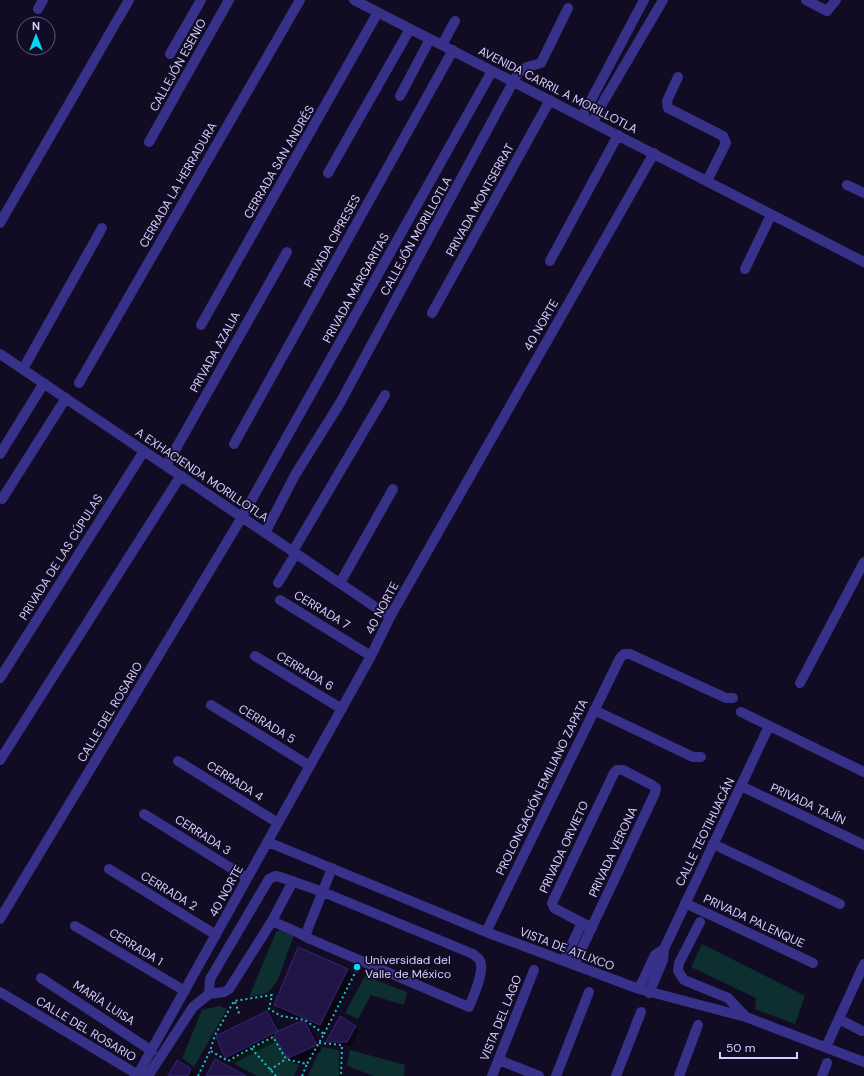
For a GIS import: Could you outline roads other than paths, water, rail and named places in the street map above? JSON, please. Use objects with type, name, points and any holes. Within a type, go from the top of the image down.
[{"type":"street","points":[[38,9],[43,0]]},
{"type":"street","points":[[0,223],[129,0]]},
{"type":"street","points":[[170,54],[201,0]]},
{"type":"street","name":"CALLEJÓN ESENIO","points":[[149,142],[229,0]]},
{"type":"street","name":"CERRADA LA HERRADURA","points":[[79,383],[300,0]]},
{"type":"street","name":"AVENIDA CARRIL A MORILLOTLA","points":[[354,0],[864,262]]},
{"type":"street","points":[[582,117],[644,0]]},
{"type":"street","points":[[593,122],[610,90],[664,0]]},
{"type":"street","points":[[806,0],[827,11],[836,0]]},
{"type":"street","name":"CALLEJÓN MORILLOTLA","points":[[265,533],[295,475],[340,403],[518,73],[524,68],[541,63],[568,8]]},
{"type":"street","name":"CERRADA SAN ANDRÉS","points":[[201,325],[378,12]]},
{"type":"street","points":[[442,45],[455,21]]},
{"type":"street","points":[[328,173],[410,29]]},
{"type":"street","points":[[400,96],[430,39]]},
{"type":"street","name":"PRIVADA CIPRESES","points":[[234,444],[453,50]]},
{"type":"street","name":"PRIVADA MARGARITAS","points":[[242,517],[492,71]]},
{"type":"street","points":[[678,78],[666,101],[668,108],[723,136],[725,139],[726,143],[707,181]]},
{"type":"street","points":[[599,84],[610,90]]},
{"type":"street","name":"PRIVADA MONTSERRAT","points":[[432,313],[550,100]]},
{"type":"street","points":[[550,261],[618,135]]},
{"type":"street","name":"40 NORTE","points":[[141,1076],[152,1050],[342,709],[390,617],[654,154]]},
{"type":"street","points":[[847,185],[864,193]]},
{"type":"street","points":[[745,269],[771,215]]},
{"type":"street","points":[[23,369],[102,228]]},
{"type":"street","name":"PRIVADA AZALIA","points":[[166,466],[287,252]]},
{"type":"street","name":"A EXHACIENDA MORILLOTLA","points":[[0,354],[390,617]]},
{"type":"street","points":[[0,454],[44,383]]},
{"type":"street","points":[[278,583],[294,552],[385,395]]},
{"type":"street","points":[[2,499],[66,398]]},
{"type":"street","name":"PRIVADA DE LAS CÚPULAS","points":[[0,678],[144,451]]},
{"type":"street","points":[[0,760],[171,490],[182,476]]},
{"type":"street","points":[[340,583],[393,489]]},
{"type":"street","name":"CALLE DEL ROSARIO","points":[[0,919],[242,517]]},
{"type":"street","points":[[800,683],[864,562]]},
{"type":"street","name":"CERRADA 7","points":[[280,600],[371,656]]},
{"type":"street","name":"PROLONGACIÓN EMILIANO ZAPATA","points":[[486,932],[594,710],[620,658],[624,654],[630,654],[726,698],[733,698]]},
{"type":"street","name":"CERRADA 6","points":[[255,656],[342,709]]},
{"type":"street","name":"CERRADA 5","points":[[211,705],[310,766]]},
{"type":"street","points":[[594,710],[693,756],[701,757]]},
{"type":"street","points":[[741,712],[864,772]]},
{"type":"street","name":"CALLE TEOTIHUACÁN","points":[[644,991],[663,960],[664,948],[769,726]]},
{"type":"street","name":"CERRADA 4","points":[[178,761],[278,824]]},
{"type":"street","name":"PRIVADA ORVIETO","points":[[592,928],[554,908],[552,903],[614,773],[617,770]]},
{"type":"street","name":"PRIVADA VERONA","points":[[574,965],[655,794],[656,788],[652,785],[623,770],[617,770]]},
{"type":"street","name":"PRIVADA TAJÍN","points":[[741,786],[864,845]]},
{"type":"street","name":"CERRADA 3","points":[[144,814],[247,878]]},
{"type":"street","name":"VISTA DE ATLIXCO","points":[[268,842],[486,932],[644,991],[746,1017],[864,1062]]},
{"type":"street","points":[[713,844],[840,904]]},
{"type":"street","points":[[305,936],[332,868]]},
{"type":"street","name":"CERRADA 2","points":[[109,869],[216,935]]},
{"type":"street","points":[[209,994],[210,979],[269,879],[276,876],[323,892],[473,954],[480,960],[481,966],[478,986],[469,1007],[272,921]]},
{"type":"street","points":[[141,1076],[193,1007],[209,994],[224,992],[229,989],[272,921],[293,881]]},
{"type":"street","name":"PRIVADA PALENQUE","points":[[685,903],[813,963]]},
{"type":"street","points":[[700,922],[680,963],[678,971],[684,980],[728,998],[746,1017]]},
{"type":"street","points":[[564,961],[582,923]]},
{"type":"street","name":"CERRADA 1","points":[[75,926],[185,991]]},
{"type":"street","points":[[826,1047],[864,965]]},
{"type":"street","name":"VISTA DEL LAGO","points":[[492,1076],[534,970]]},
{"type":"street","name":"MARÍA LUISA","points":[[41,978],[152,1050]]},
{"type":"street","name":"CALLE DEL ROSARIO","points":[[0,992],[141,1076]]},
{"type":"street","points":[[556,1076],[589,992]]},
{"type":"street","points":[[616,1076],[641,1012]]},
{"type":"street","points":[[839,1019],[862,1031]]},
{"type":"street","points":[[679,1076],[698,1025]]},
{"type":"street","points":[[498,1060],[539,1076]]},
{"type":"street","points":[[822,1076],[827,1064]]},
{"type":"place","name":"Universidad del Valle de México","points":[[357,967]]}]
